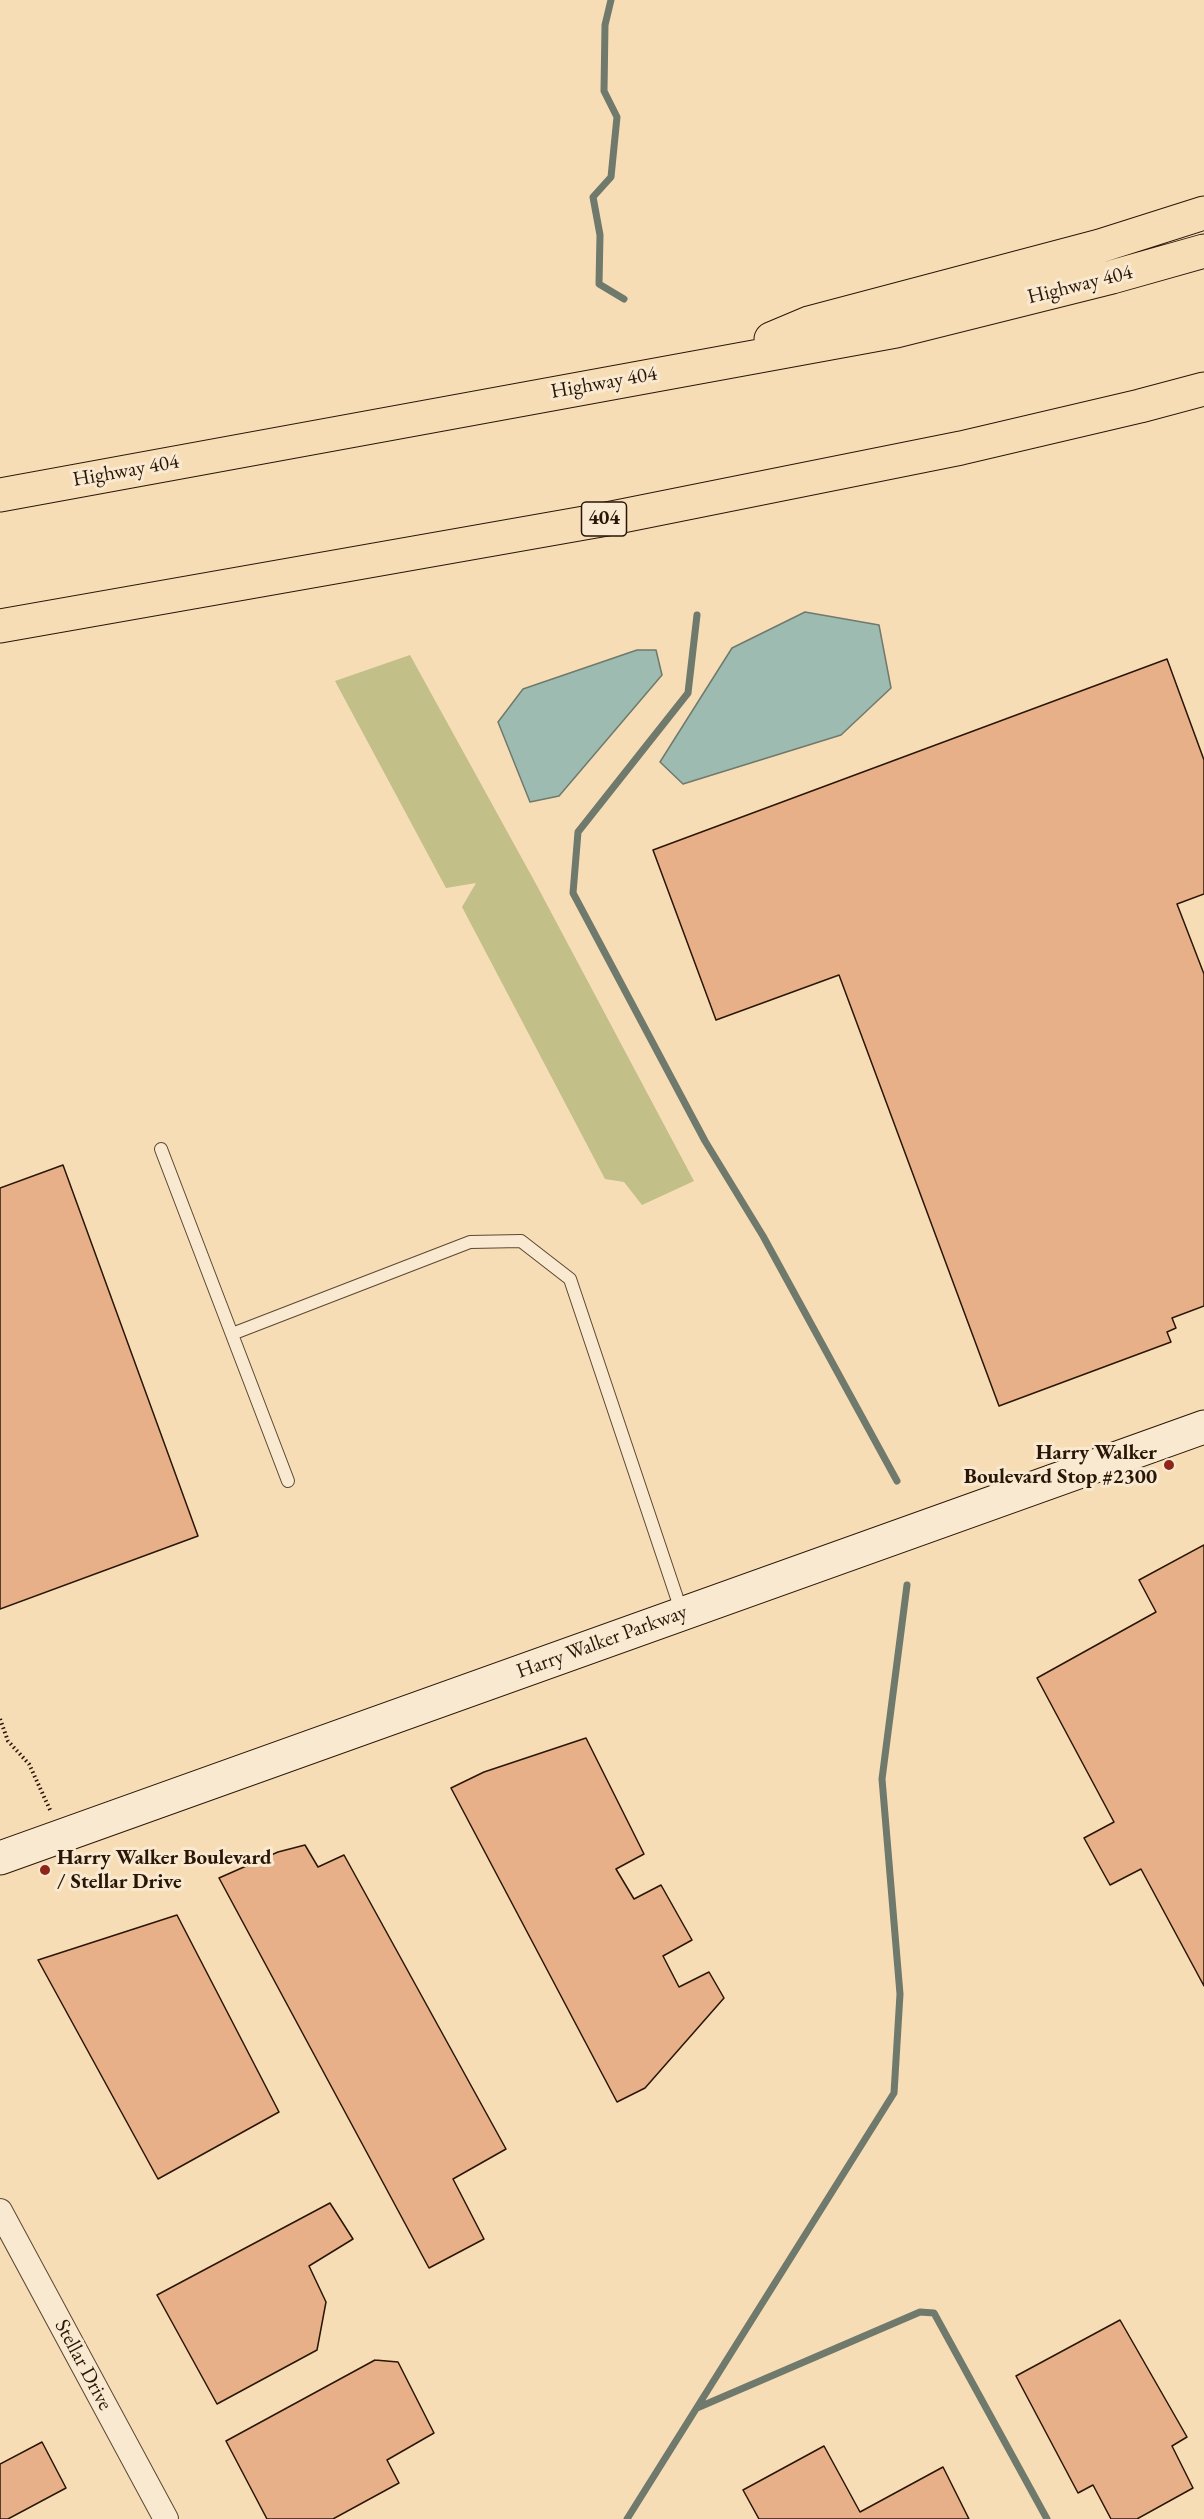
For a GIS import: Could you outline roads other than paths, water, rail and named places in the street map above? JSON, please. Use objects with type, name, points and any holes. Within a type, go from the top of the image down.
[{"type":"highway","points":[[716,362],[808,323],[1100,246],[1204,213]]},
{"type":"highway","name":"Highway 404","points":[[0,495],[716,362],[896,331],[1112,277],[1204,251]]},
{"type":"highway","name":"404","points":[[0,626],[619,516],[961,448],[1140,406],[1204,388]]},
{"type":"street","name":"Harry Walker Parkway","points":[[1,1855],[1204,1427]]},
{"type":"street","name":"Stellar Drive","points":[[0,2211],[166,2519]]},
{"type":"lane","points":[[161,1149],[288,1481]]},
{"type":"lane","points":[[232,1334],[470,1242],[521,1241],[570,1279],[682,1614]]},
{"type":"water","points":[[805,612],[879,625],[891,688],[841,735],[683,784],[660,762],[732,648]]},
{"type":"water","points":[[637,650],[656,650],[662,675],[559,796],[530,802],[498,722],[523,689]]},
{"type":"waterway","points":[[611,0],[605,25],[604,91],[617,117],[611,177],[593,197],[600,235],[599,284],[624,299]]},
{"type":"waterway","points":[[697,615],[688,693],[578,832],[573,893],[705,1141],[763,1236],[897,1481]]},
{"type":"waterway","points":[[627,2519],[894,2093],[900,1994],[882,1779],[907,1585]]},
{"type":"waterway","points":[[697,2408],[920,2312],[934,2313],[1047,2519]]},
{"type":"place","name":"Harry Walker Boulevard Stop #2300","points":[[1169,1465]]},
{"type":"place","name":"Harry Walker Boulevard / Stellar Drive","points":[[45,1870]]}]
